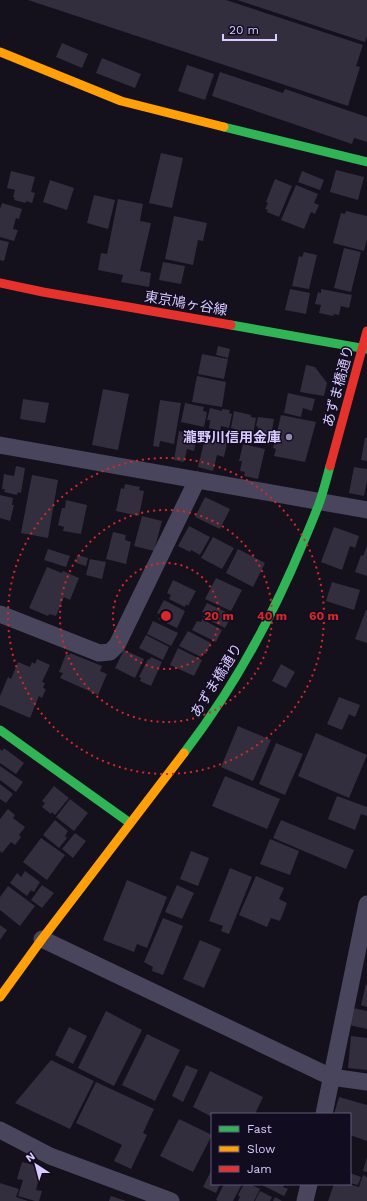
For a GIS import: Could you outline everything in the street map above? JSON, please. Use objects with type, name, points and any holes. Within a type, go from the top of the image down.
[{"type":"street","points":[[0,52],[127,102],[367,162]]},
{"type":"street","name":"東京鳩ヶ谷線","points":[[0,283],[365,349]]},
{"type":"street","name":"あずま橋通り","points":[[0,997],[42,939],[190,745],[246,662],[274,609],[320,501],[365,349],[367,332]]},
{"type":"street","points":[[0,445],[367,510]]},
{"type":"street","points":[[0,614],[99,653],[110,652],[117,645],[197,480]]},
{"type":"street","points":[[0,731],[130,823]]},
{"type":"street","points":[[324,1113],[367,904]]},
{"type":"street","points":[[42,939],[331,1077],[367,1082]]},
{"type":"street","points":[[0,1130],[50,1156],[171,1201]]},
{"type":"street","points":[[305,1201],[309,1185]]},
{"type":"building","points":[[28,0],[226,0],[363,45],[356,66],[360,67],[348,106]]},
{"type":"building","points":[[237,0],[367,0],[367,36],[365,42]]},
{"type":"building","points":[[62,43],[88,54],[82,68],[56,57]]},
{"type":"building","points":[[102,58],[141,74],[135,88],[96,73]]},
{"type":"building","points":[[187,65],[214,74],[205,100],[178,91]]},
{"type":"building","points":[[220,72],[283,93],[285,89],[367,117],[367,142],[354,138],[352,144],[212,96]]},
{"type":"building","points":[[161,153],[183,158],[172,208],[149,203]]},
{"type":"building","points":[[336,170],[364,177],[358,200],[330,192]]},
{"type":"building","points":[[11,171],[35,177],[31,192],[35,193],[32,203],[14,200],[15,198],[13,197],[15,190],[7,188]]},
{"type":"building","points":[[302,171],[324,180],[320,190],[298,182]]},
{"type":"building","points":[[275,179],[292,186],[279,217],[267,212],[268,210],[265,209],[268,203],[266,202]]},
{"type":"building","points":[[50,180],[74,188],[67,210],[43,202]]},
{"type":"building","points":[[296,185],[318,194],[314,203],[319,205],[315,214],[311,212],[304,229],[281,220]]},
{"type":"building","points":[[94,195],[115,200],[108,229],[87,223]]},
{"type":"building","points":[[118,199],[143,204],[140,221],[151,223],[140,271],[151,273],[149,287],[121,282],[123,275],[98,270],[101,253],[107,254]]},
{"type":"building","points":[[2,203],[22,209],[19,219],[16,218],[13,229],[18,230],[14,241],[0,237],[0,209]]},
{"type":"building","points":[[346,211],[367,216],[367,239],[364,251],[333,243],[341,213],[345,214]]},
{"type":"building","points":[[174,216],[207,223],[203,241],[198,240],[193,265],[165,259]]},
{"type":"building","points":[[0,240],[9,242],[4,261],[0,260]]},
{"type":"building","points":[[344,248],[361,252],[351,292],[334,288]]},
{"type":"building","points":[[304,252],[317,255],[309,289],[292,286],[299,256],[302,257]]},
{"type":"building","points":[[163,262],[185,266],[181,284],[159,280]]},
{"type":"building","points":[[290,289],[310,293],[306,314],[285,310]]},
{"type":"building","points":[[321,289],[352,295],[349,308],[341,306],[339,315],[334,314],[333,316],[319,313],[321,305],[315,304],[318,292],[321,293]]},
{"type":"building","points":[[218,346],[230,349],[228,358],[216,355]]},
{"type":"building","points":[[202,354],[228,359],[224,379],[198,374]]},
{"type":"building","points":[[306,365],[315,367],[327,383],[324,396],[300,392]]},
{"type":"building","points":[[197,376],[226,382],[222,407],[192,402]]},
{"type":"building","points":[[103,389],[129,394],[118,450],[92,445]]},
{"type":"building","points":[[288,393],[315,399],[312,411],[303,408],[301,417],[284,413]]},
{"type":"building","points":[[23,399],[49,403],[45,423],[20,419]]},
{"type":"building","points":[[160,400],[181,403],[174,444],[160,441],[159,447],[153,446]]},
{"type":"building","points":[[185,403],[204,407],[203,411],[207,412],[204,427],[181,422]]},
{"type":"building","points":[[210,408],[222,411],[222,409],[230,410],[229,413],[232,414],[229,428],[221,426],[220,431],[209,428],[210,420],[207,420]]},
{"type":"building","points":[[234,411],[251,415],[251,417],[256,418],[253,435],[245,434],[245,437],[234,435],[235,429],[231,428]]},
{"type":"building","points":[[281,415],[316,422],[305,462],[274,456],[276,449],[273,448]]},
{"type":"building","points":[[258,417],[274,419],[270,443],[258,441],[259,432],[257,432],[258,427],[256,426]]},
{"type":"building","points":[[179,431],[197,435],[194,451],[187,449],[184,462],[174,460]]},
{"type":"building","points":[[206,434],[228,439],[224,457],[217,455],[213,471],[198,467]]},
{"type":"building","points":[[365,438],[367,438],[367,461],[361,460]]},
{"type":"building","points":[[243,444],[265,449],[258,479],[244,476],[245,472],[240,471],[242,461],[239,461]]},
{"type":"building","points":[[16,466],[25,468],[21,493],[18,492],[17,495],[4,492],[5,489],[2,489],[4,474],[14,476]]},
{"type":"building","points":[[354,467],[367,469],[367,481],[364,496],[349,493]]},
{"type":"building","points":[[32,475],[58,480],[48,538],[21,533]]},
{"type":"building","points":[[125,484],[140,487],[139,490],[144,491],[139,516],[116,511],[121,488],[124,489]]},
{"type":"building","points":[[0,495],[13,498],[12,505],[14,505],[10,521],[0,518]]},
{"type":"building","points":[[205,497],[230,509],[220,529],[195,517]]},
{"type":"building","points":[[66,500],[87,505],[81,534],[63,531],[64,527],[58,525],[62,508],[65,508]]},
{"type":"building","points":[[142,516],[162,521],[154,551],[134,546]]},
{"type":"building","points":[[189,526],[210,537],[200,555],[191,550],[190,552],[178,546]]},
{"type":"building","points":[[334,527],[359,536],[355,548],[350,546],[342,570],[321,562]]},
{"type":"building","points":[[113,532],[126,535],[125,540],[131,542],[126,564],[106,559]]},
{"type":"building","points":[[213,537],[234,548],[222,569],[201,558]]},
{"type":"building","points":[[367,546],[367,576],[355,572],[361,555],[363,556]]},
{"type":"building","points":[[48,549],[70,556],[66,567],[44,560]]},
{"type":"building","points":[[238,549],[265,563],[253,587],[226,573]]},
{"type":"building","points":[[77,555],[88,558],[86,566],[76,563]]},
{"type":"building","points":[[90,559],[106,562],[102,579],[86,575]]},
{"type":"building","points":[[47,567],[62,573],[63,571],[79,578],[70,600],[64,597],[56,616],[49,614],[48,616],[29,608]]},
{"type":"building","points":[[216,578],[242,590],[231,611],[205,599]]},
{"type":"building","points":[[173,580],[196,591],[188,606],[186,604],[185,607],[169,599],[171,595],[167,593]]},
{"type":"building","points":[[332,582],[360,590],[354,610],[326,601]]},
{"type":"building","points":[[164,600],[185,611],[177,628],[158,619],[161,615],[157,613]]},
{"type":"building","points":[[207,603],[232,615],[225,628],[203,617],[205,613],[202,612]]},
{"type":"building","points":[[367,610],[367,643],[355,639]]},
{"type":"building","points":[[202,619],[222,630],[216,642],[192,630],[197,621],[201,622]]},
{"type":"building","points":[[153,621],[178,633],[171,646],[147,634]]},
{"type":"building","points":[[188,631],[211,643],[206,654],[203,653],[201,657],[179,646]]},
{"type":"building","points":[[146,635],[169,647],[163,660],[139,648]]},
{"type":"building","points":[[178,648],[202,660],[194,676],[170,665]]},
{"type":"building","points":[[124,650],[144,659],[135,678],[115,668]]},
{"type":"building","points":[[70,653],[102,666],[100,671],[107,674],[98,695],[60,678],[63,673],[59,672],[66,654],[69,655]]},
{"type":"building","points":[[151,657],[162,662],[151,686],[140,681],[141,678],[139,677],[148,659],[149,660]]},
{"type":"building","points":[[37,659],[50,665],[42,682],[45,683],[43,688],[46,689],[42,698],[39,696],[30,718],[0,705],[0,696],[8,677],[11,679],[18,662],[30,667],[32,662],[35,664]]},
{"type":"building","points":[[281,664],[295,672],[286,688],[272,681]]},
{"type":"building","points":[[339,697],[360,705],[355,717],[349,714],[342,730],[327,724]]},
{"type":"building","points":[[238,726],[271,740],[253,781],[221,767]]},
{"type":"building","points":[[316,733],[367,755],[349,798],[298,776]]},
{"type":"building","points":[[276,743],[303,754],[285,795],[259,784]]},
{"type":"building","points":[[4,748],[24,763],[16,774],[0,763],[0,749],[2,751]]},
{"type":"building","points":[[0,766],[23,782],[16,792],[0,780]]},
{"type":"building","points":[[225,776],[280,799],[267,829],[212,806]]},
{"type":"building","points":[[0,784],[13,794],[6,803],[0,799]]},
{"type":"building","points":[[54,786],[69,798],[55,815],[52,812],[51,814],[42,807],[45,803],[42,801]]},
{"type":"building","points":[[337,796],[367,807],[367,816],[361,814],[355,830],[328,819]]},
{"type":"building","points":[[70,799],[88,813],[74,831],[56,817]]},
{"type":"building","points":[[8,809],[15,815],[13,818],[25,827],[19,835],[21,837],[15,845],[11,842],[2,853],[0,851],[0,819]]},
{"type":"building","points":[[55,820],[68,831],[65,836],[67,838],[59,848],[43,835]]},
{"type":"building","points":[[281,820],[354,850],[346,869],[273,838]]},
{"type":"building","points":[[75,833],[86,841],[73,858],[62,849]]},
{"type":"building","points":[[41,838],[65,855],[47,880],[23,862]]},
{"type":"building","points":[[270,839],[299,851],[290,875],[260,864]]},
{"type":"building","points":[[191,851],[209,858],[198,886],[180,879]]},
{"type":"building","points":[[230,868],[252,877],[229,934],[221,931],[223,926],[209,921]]},
{"type":"building","points":[[25,871],[40,882],[34,892],[31,890],[27,896],[10,883],[17,873],[21,877]]},
{"type":"building","points":[[256,876],[284,888],[279,899],[287,903],[280,921],[271,918],[267,927],[239,915]]},
{"type":"building","points":[[127,880],[167,897],[147,948],[137,944],[134,952],[103,940]]},
{"type":"building","points":[[42,885],[54,893],[42,908],[31,900]]},
{"type":"building","points":[[177,885],[194,893],[182,919],[165,912]]},
{"type":"building","points":[[8,886],[35,906],[20,926],[0,910],[0,897]]},
{"type":"building","points":[[163,918],[183,926],[163,975],[152,971],[153,967],[144,962]]},
{"type":"building","points":[[0,925],[7,930],[0,940]]},
{"type":"building","points":[[200,940],[221,949],[204,988],[183,979]]},
{"type":"building","points":[[366,984],[367,985],[367,1007],[361,1005]]},
{"type":"building","points":[[353,1008],[367,1011],[367,1029],[349,1025]]},
{"type":"building","points":[[106,1011],[142,1030],[114,1086],[78,1068]]},
{"type":"building","points":[[69,1027],[87,1036],[73,1064],[55,1055]]},
{"type":"building","points":[[147,1034],[180,1050],[155,1101],[122,1085]]},
{"type":"building","points":[[351,1036],[367,1038],[367,1070],[348,1068]]},
{"type":"building","points":[[51,1060],[94,1081],[70,1129],[15,1103]]},
{"type":"building","points":[[186,1065],[198,1070],[183,1102],[172,1096]]},
{"type":"building","points":[[210,1071],[263,1097],[255,1113],[211,1113],[211,1116],[193,1107]]},
{"type":"building","points":[[96,1082],[154,1109],[143,1133],[147,1135],[131,1169],[114,1161],[122,1145],[76,1123]]},
{"type":"building","points":[[339,1097],[367,1105],[367,1141],[351,1135],[351,1113],[334,1113]]},
{"type":"building","points":[[179,1119],[211,1135],[193,1172],[160,1156]]},
{"type":"building","points":[[367,1157],[367,1172],[363,1171]]},
{"type":"building","points":[[22,1162],[42,1167],[36,1190],[42,1191],[39,1201],[18,1196],[23,1180],[17,1179]]},
{"type":"building","points":[[211,1171],[211,1185],[220,1185],[216,1193],[203,1187]]},
{"type":"building","points":[[351,1173],[361,1177],[358,1185],[351,1183]]},
{"type":"building","points":[[363,1175],[367,1177],[367,1201],[328,1201],[334,1185],[351,1185],[359,1187]]},
{"type":"building","points":[[0,1183],[19,1189],[16,1197],[28,1201],[0,1201]]},
{"type":"building","points":[[224,1185],[241,1185],[233,1201],[216,1200]]},
{"type":"building","points":[[243,1185],[252,1185],[260,1189],[254,1201],[238,1201],[240,1197],[238,1195]]},
{"type":"building","points":[[262,1185],[284,1185],[283,1187],[288,1189],[284,1196]]},
{"type":"building","points":[[260,1191],[272,1197],[270,1201],[255,1201]]},
{"type":"building","points":[[111,1196],[126,1201],[109,1201]]},
{"type":"building","points":[[275,1197],[282,1201],[273,1201]]},
{"type":"traffic: fast","points":[[224,127],[367,162]]},
{"type":"traffic: fast","points":[[231,325],[367,349]]},
{"type":"traffic: fast","points":[[184,753],[219,704],[265,626],[312,522],[330,466]]},
{"type":"traffic: fast","points":[[0,730],[130,823]]},
{"type":"traffic: slow","points":[[0,52],[121,101],[224,127]]},
{"type":"traffic: slow","points":[[0,997],[42,939],[184,753]]},
{"type":"traffic: jam","points":[[0,283],[231,325]]},
{"type":"traffic: jam","points":[[330,466],[367,331]]},
{"type":"place","name":"瀧野川信用金庫","points":[[289,437]]}]
